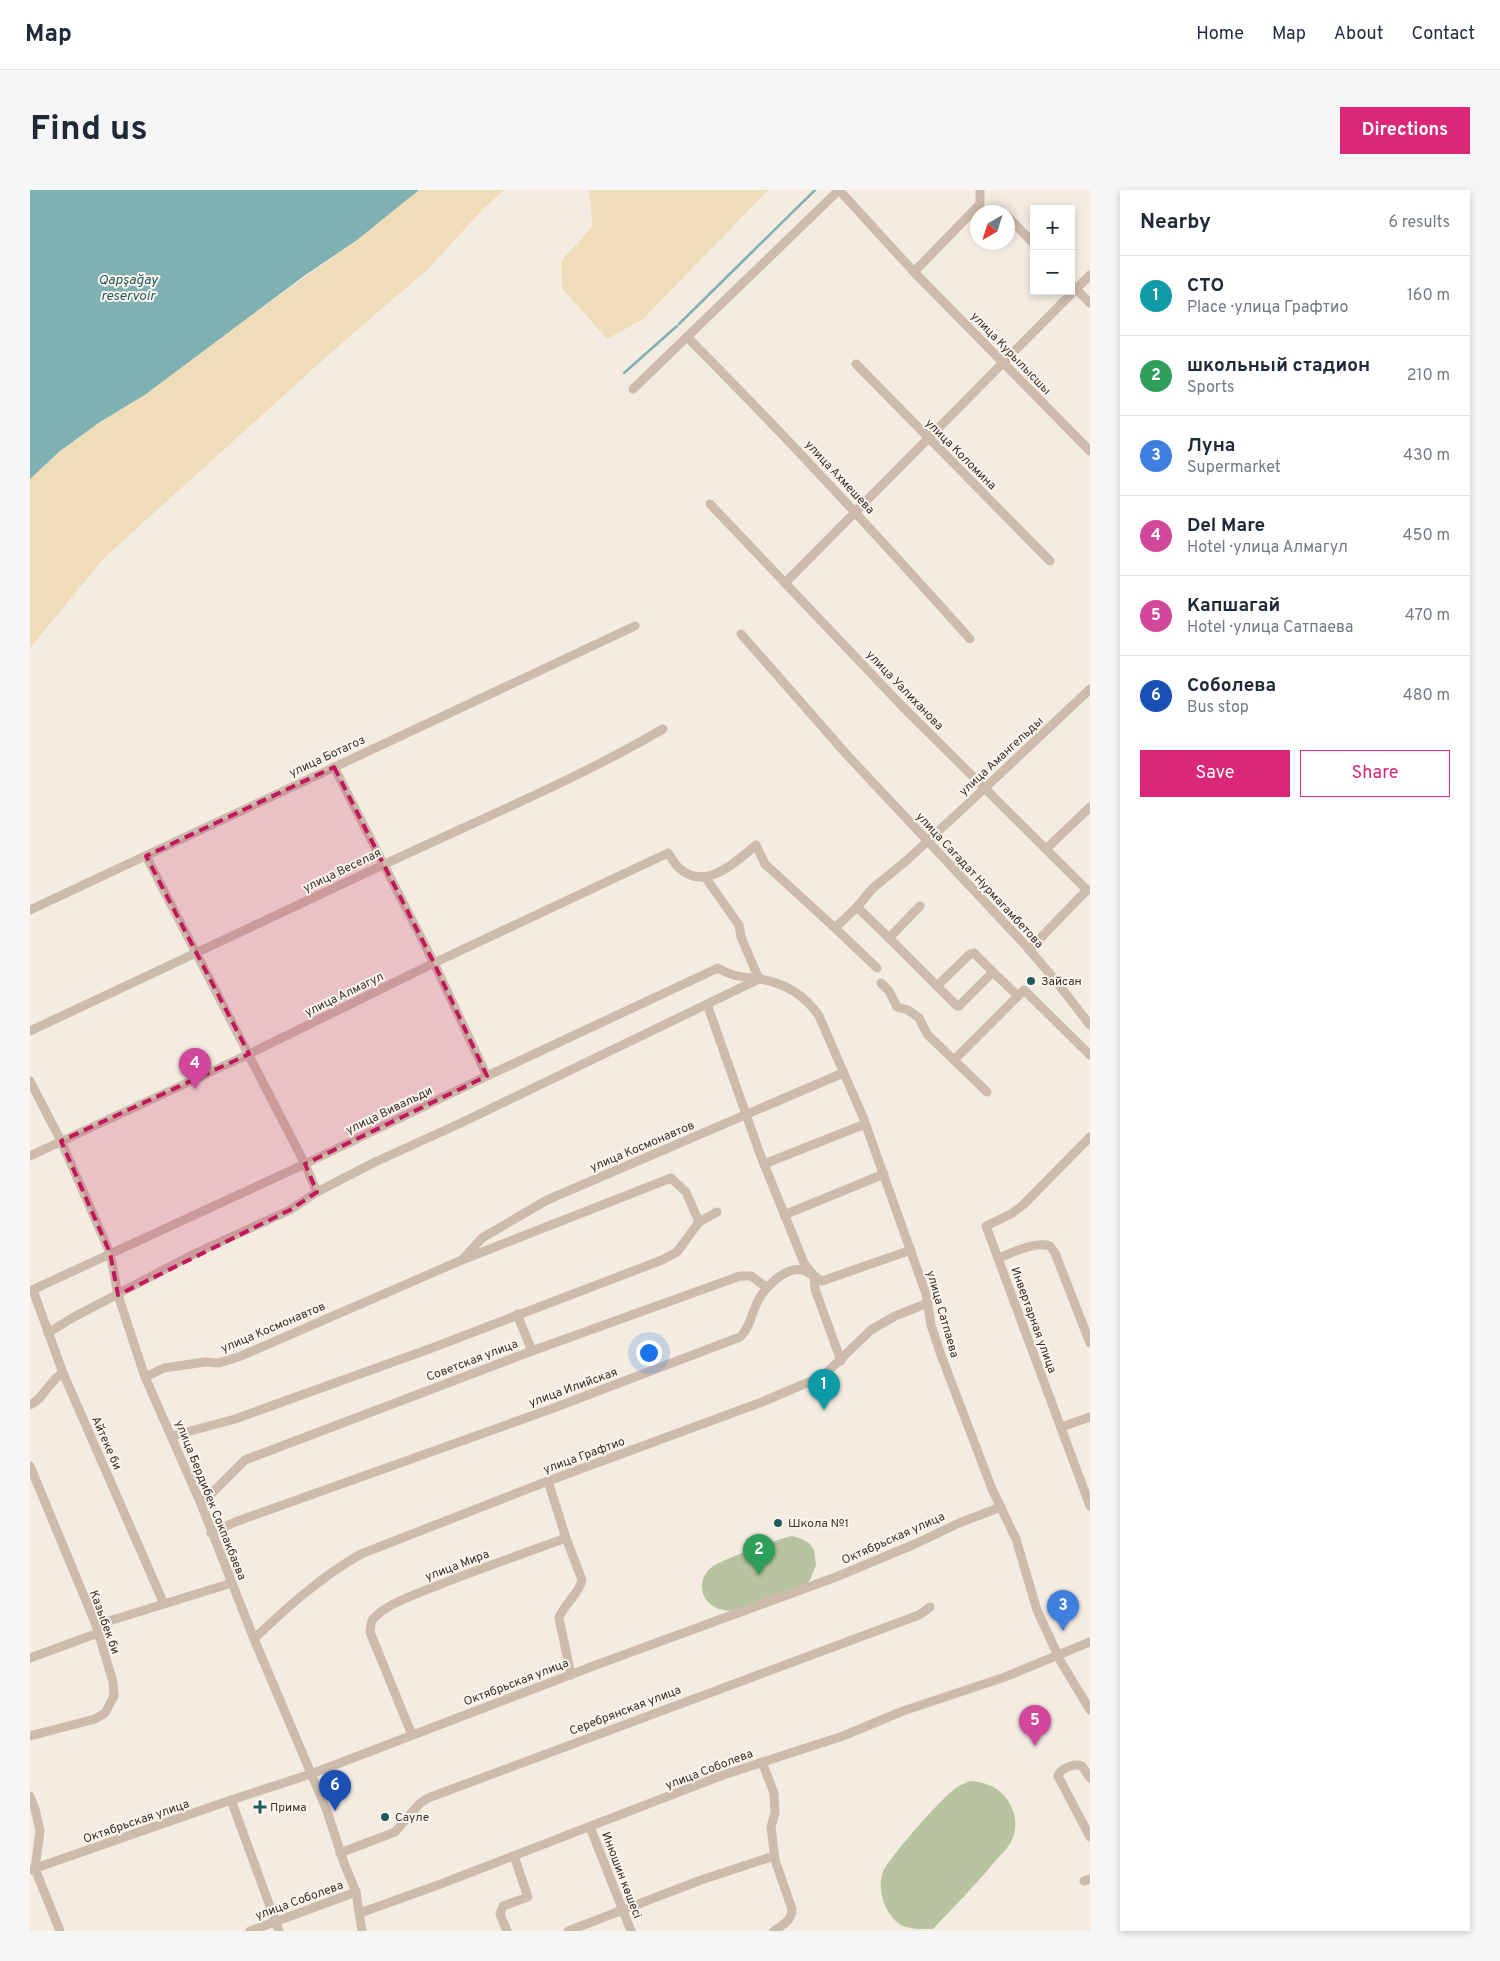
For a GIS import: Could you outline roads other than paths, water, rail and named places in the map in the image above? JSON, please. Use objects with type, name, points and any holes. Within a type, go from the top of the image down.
[{"type":"street","points":[[633,389],[839,190]]},
{"type":"street","name":"улица Курылысшы","points":[[839,190],[914,272],[1090,451]]},
{"type":"street","points":[[914,272],[980,204],[980,190]]},
{"type":"street","points":[[1015,224],[1030,240]]},
{"type":"street","points":[[1075,285],[1090,275]]},
{"type":"street","points":[[1075,288],[1090,303]]},
{"type":"street","points":[[785,583],[1002,362],[1065,295]]},
{"type":"street","name":"улица Ахмешева","points":[[687,337],[769,419],[856,512],[970,639]]},
{"type":"street","name":"улица Коломина","points":[[856,364],[1050,561]]},
{"type":"street","name":"улица Уалиханова","points":[[710,504],[902,706],[1089,890]]},
{"type":"street","name":"улица Ботагоз","points":[[30,910],[635,626]]},
{"type":"street","name":"улица Сагадат Нурмагамбетова","points":[[742,634],[848,756],[1029,950],[1090,1025]]},
{"type":"street","name":"улица Амангельды","points":[[835,928],[873,888],[985,788],[1090,689]]},
{"type":"street","name":"улица Веселая","points":[[30,1031],[543,791],[663,729]]},
{"type":"street","points":[[334,767],[434,963],[487,1076]]},
{"type":"street","points":[[1046,849],[1090,807]]},
{"type":"street","points":[[48,1333],[72,1318],[192,1255],[290,1210],[317,1192],[373,1163],[463,1122],[759,979],[741,937],[739,925],[705,877],[712,876],[734,864],[756,845],[765,864],[876,968]]},
{"type":"street","name":"улица Алмагул","points":[[30,1156],[249,1054],[434,963],[668,853],[678,868],[690,876],[705,877]]},
{"type":"street","points":[[146,856],[305,1164],[317,1192]]},
{"type":"street","points":[[1029,950],[1089,890]]},
{"type":"street","points":[[889,938],[920,906]]},
{"type":"street","points":[[857,907],[956,1006],[959,1006],[993,972]]},
{"type":"street","points":[[937,986],[970,954],[974,953],[1018,996]]},
{"type":"street","name":"улица Вивальди","points":[[32,1290],[305,1164],[718,968],[733,976],[759,979]]},
{"type":"street","name":"улица Сатпаева","points":[[759,979],[780,983],[810,1003],[818,1016],[865,1124],[884,1174],[928,1303],[931,1325],[941,1355],[1001,1507],[1016,1539],[1037,1610],[1057,1655],[1090,1710]]},
{"type":"street","points":[[880,982],[889,991],[897,1007],[908,1010],[919,1018],[927,1034],[986,1092]]},
{"type":"street","points":[[954,1060],[1024,990],[1090,1055]]},
{"type":"street","points":[[707,1004],[784,1215],[804,1263],[814,1276],[815,1289],[840,1361]]},
{"type":"street","name":"улица Космонавтов","points":[[462,1260],[482,1238],[540,1204],[843,1073]]},
{"type":"street","name":"улица Бердибек Сокпакбаева","points":[[30,1081],[61,1141],[110,1253],[118,1295],[145,1377],[201,1504],[254,1640],[327,1811],[340,1853],[356,1892],[362,1931]]},
{"type":"street","points":[[764,1164],[865,1124]]},
{"type":"street","points":[[998,1258],[986,1226],[1011,1214],[1023,1205],[1090,1136]]},
{"type":"street","points":[[784,1215],[884,1174]]},
{"type":"street","name":"улица Космонавтов","points":[[145,1377],[164,1368],[205,1362],[219,1363],[241,1356],[462,1260],[671,1178],[686,1192],[699,1222]]},
{"type":"street","points":[[172,1436],[236,1419],[432,1348],[662,1260],[681,1248],[699,1222],[717,1212]]},
{"type":"street","name":"Инвертарная улица","points":[[1090,1343],[1055,1254],[1050,1246],[1028,1247],[998,1258],[1090,1506]]},
{"type":"street","name":"улица Илийская","points":[[211,1533],[235,1522],[551,1409],[740,1337],[748,1329],[756,1303],[766,1287],[781,1276],[796,1270],[802,1270],[822,1281],[911,1250]]},
{"type":"street","name":"Советская улица","points":[[201,1504],[236,1467],[246,1460],[532,1351],[740,1276],[751,1276],[766,1287]]},
{"type":"street","name":"Айтеке би","points":[[32,1290],[62,1374],[164,1604]]},
{"type":"street","name":"улица Графтио","points":[[254,1640],[287,1607],[338,1568],[361,1554],[548,1481],[762,1402],[823,1376],[871,1330],[895,1316],[928,1303]]},
{"type":"street","points":[[517,1314],[532,1351]]},
{"type":"street","points":[[30,1404],[40,1400],[53,1379],[62,1374]]},
{"type":"street","points":[[1061,1427],[1090,1417]]},
{"type":"street","name":"Казыбек би","points":[[30,1466],[97,1629],[113,1682],[114,1696],[105,1713],[95,1719],[30,1736]]},
{"type":"street","points":[[548,1481],[582,1580],[581,1585],[562,1609],[559,1618],[571,1674]]},
{"type":"street","name":"Октябрьская улица","points":[[33,1870],[231,1800],[311,1774],[571,1674],[836,1577],[959,1523],[1001,1507]]},
{"type":"street","name":"улица Мира","points":[[412,1735],[370,1632],[371,1623],[374,1618],[387,1608],[413,1595],[480,1568],[566,1538]]},
{"type":"street","points":[[30,1658],[97,1629],[164,1604],[232,1582]]},
{"type":"street","name":"Серебрянская улица","points":[[340,1853],[395,1832],[420,1803],[428,1798],[919,1615],[930,1607]]},
{"type":"street","name":"улица Соболева","points":[[360,1914],[762,1762],[843,1736],[903,1711],[1005,1677],[1090,1642]]},
{"type":"street","points":[[762,1762],[774,1794],[775,1813],[771,1827],[774,1856],[792,1909],[792,1915],[783,1926],[774,1931]]},
{"type":"street","points":[[1090,1778],[1082,1766],[1076,1764],[1061,1771],[1058,1776],[1090,1838]]},
{"type":"street","points":[[30,1796],[40,1831],[33,1870],[60,1931]]},
{"type":"street","points":[[231,1800],[279,1931]]},
{"type":"street","name":"Инюшин көшесі","points":[[590,1827],[631,1931]]},
{"type":"street","points":[[507,1931],[500,1914],[503,1906],[528,1897],[514,1856]]},
{"type":"street","points":[[568,1931],[701,1880],[774,1856]]},
{"type":"street","name":"улица Соболева","points":[[250,1931],[356,1892]]},
{"type":"water","name":"Qapşağay reservoir","points":[[30,190],[419,190],[357,240],[304,276],[146,394],[100,422],[60,451],[30,479]]},
{"type":"waterway","points":[[750,254],[815,190]]},
{"type":"waterway","points":[[679,324],[749,255]]},
{"type":"waterway","points":[[624,373],[677,326]]},
{"type":"place","name":"Зайсан","points":[[1031,981]]},
{"type":"place","name":"Del Mare","points":[[195,1089]]},
{"type":"place","name":"СТО","points":[[824,1410]]},
{"type":"place","name":"Школа №1","points":[[778,1523]]},
{"type":"place","name":"школьный стадион","points":[[759,1575]]},
{"type":"place","name":"Луна","points":[[1063,1631]]},
{"type":"place","name":"Капшагай","points":[[1035,1746]]},
{"type":"place","name":"Прима","points":[[260,1807]]},
{"type":"place","name":"Соболева","points":[[335,1811]]},
{"type":"place","name":"Сауле","points":[[385,1817]]}]
